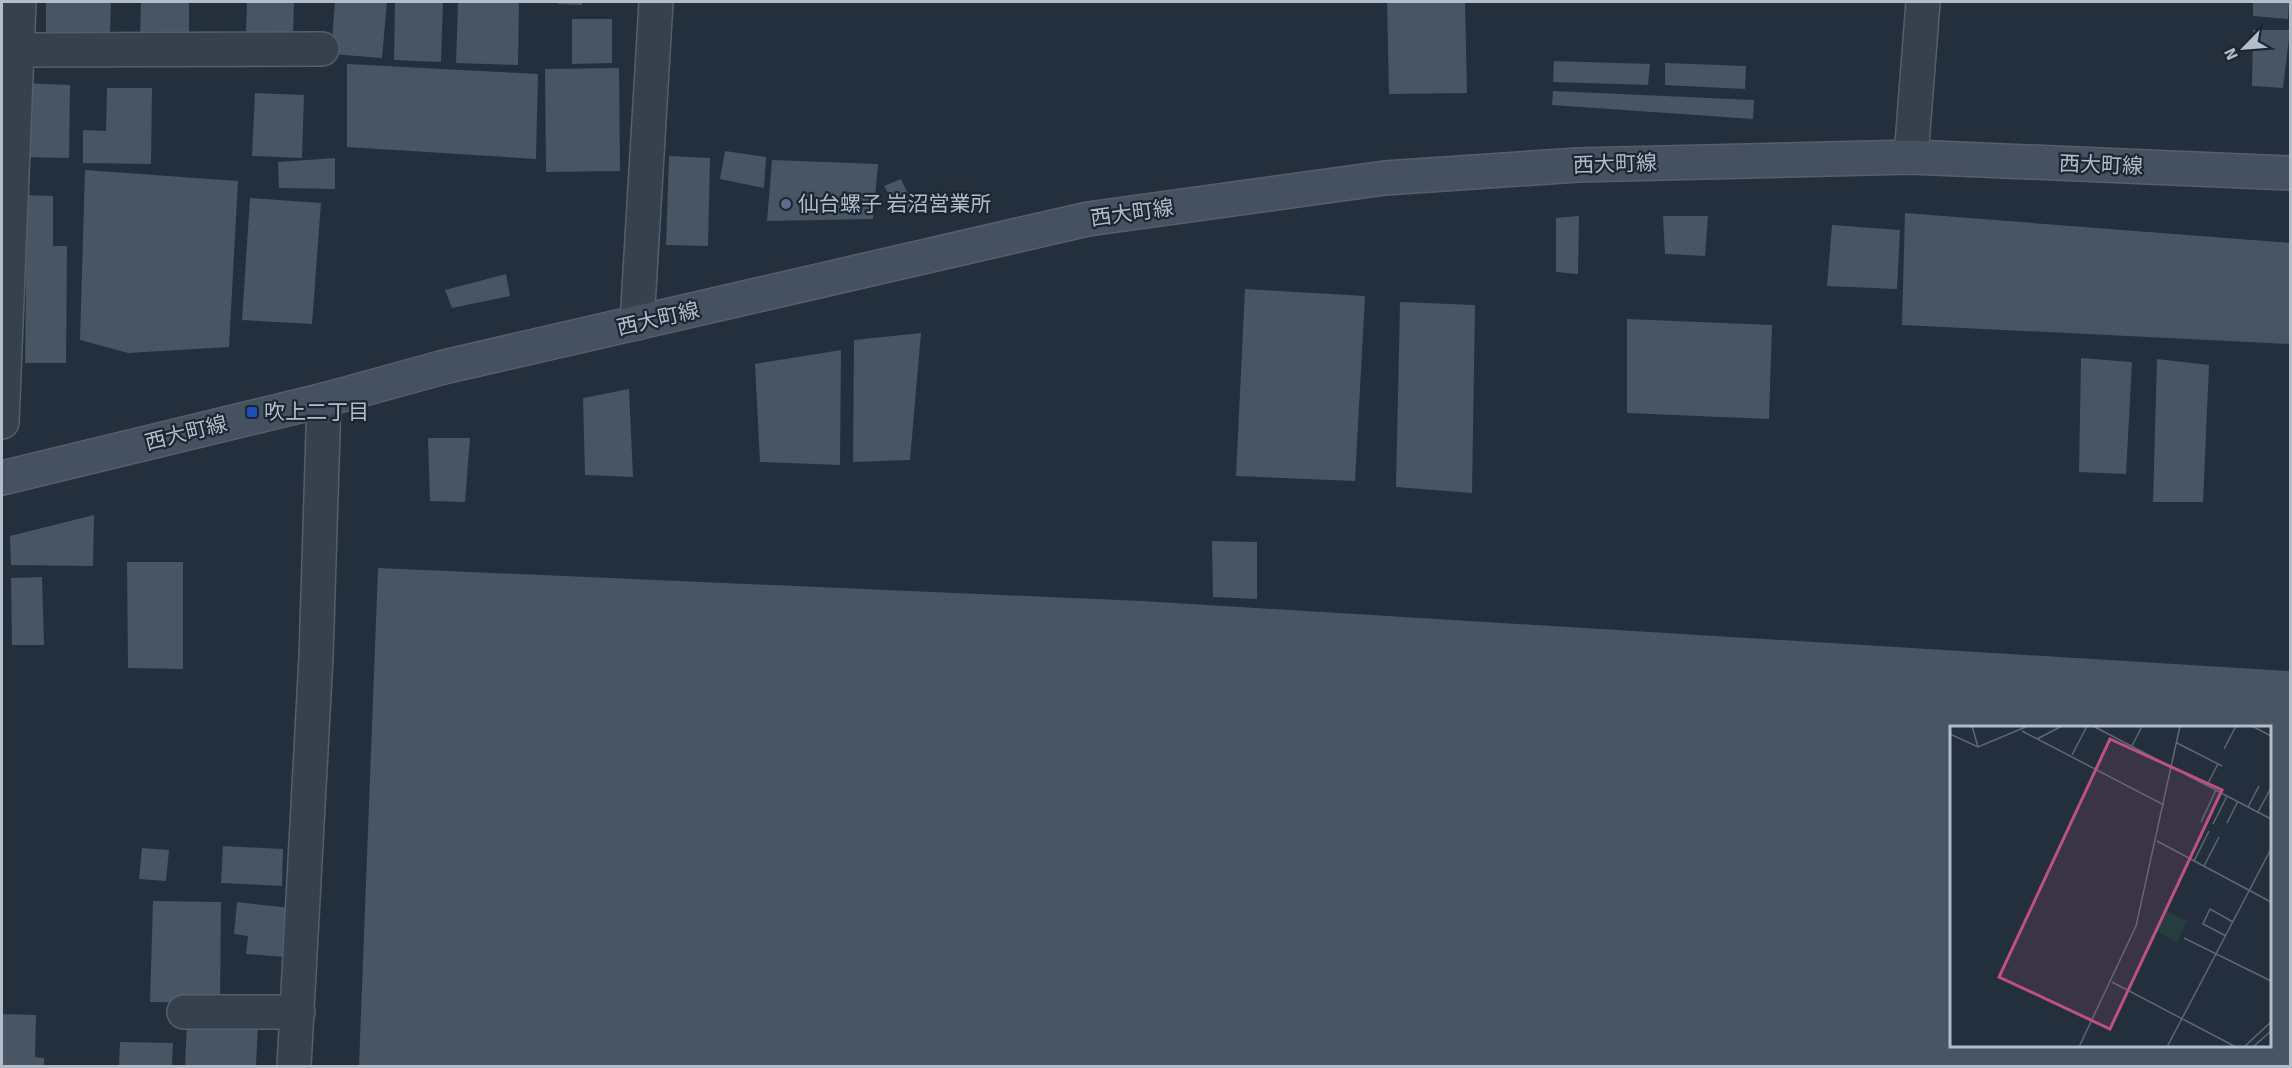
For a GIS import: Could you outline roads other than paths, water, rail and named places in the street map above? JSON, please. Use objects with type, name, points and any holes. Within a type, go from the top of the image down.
[{"type":"street","points":[[2,422],[7,136],[17,50],[19,2]]},
{"type":"street","points":[[637,324],[656,2]]},
{"type":"street","points":[[1911,157],[1923,2]]},
{"type":"street","points":[[17,50],[322,49]]},
{"type":"street","name":"西大町線","points":[[2,478],[324,400],[444,368],[1088,219],[1385,178],[1578,165],[1911,157],[2290,173]]},
{"type":"street","points":[[294,1066],[316,657],[324,400]]},
{"type":"street","points":[[184,1012],[298,1012]]},
{"type":"place","name":"仙台螺子 岩沼営業所","points":[[786,204]]},
{"type":"place","name":"吹上二丁目","points":[[252,412]]}]
